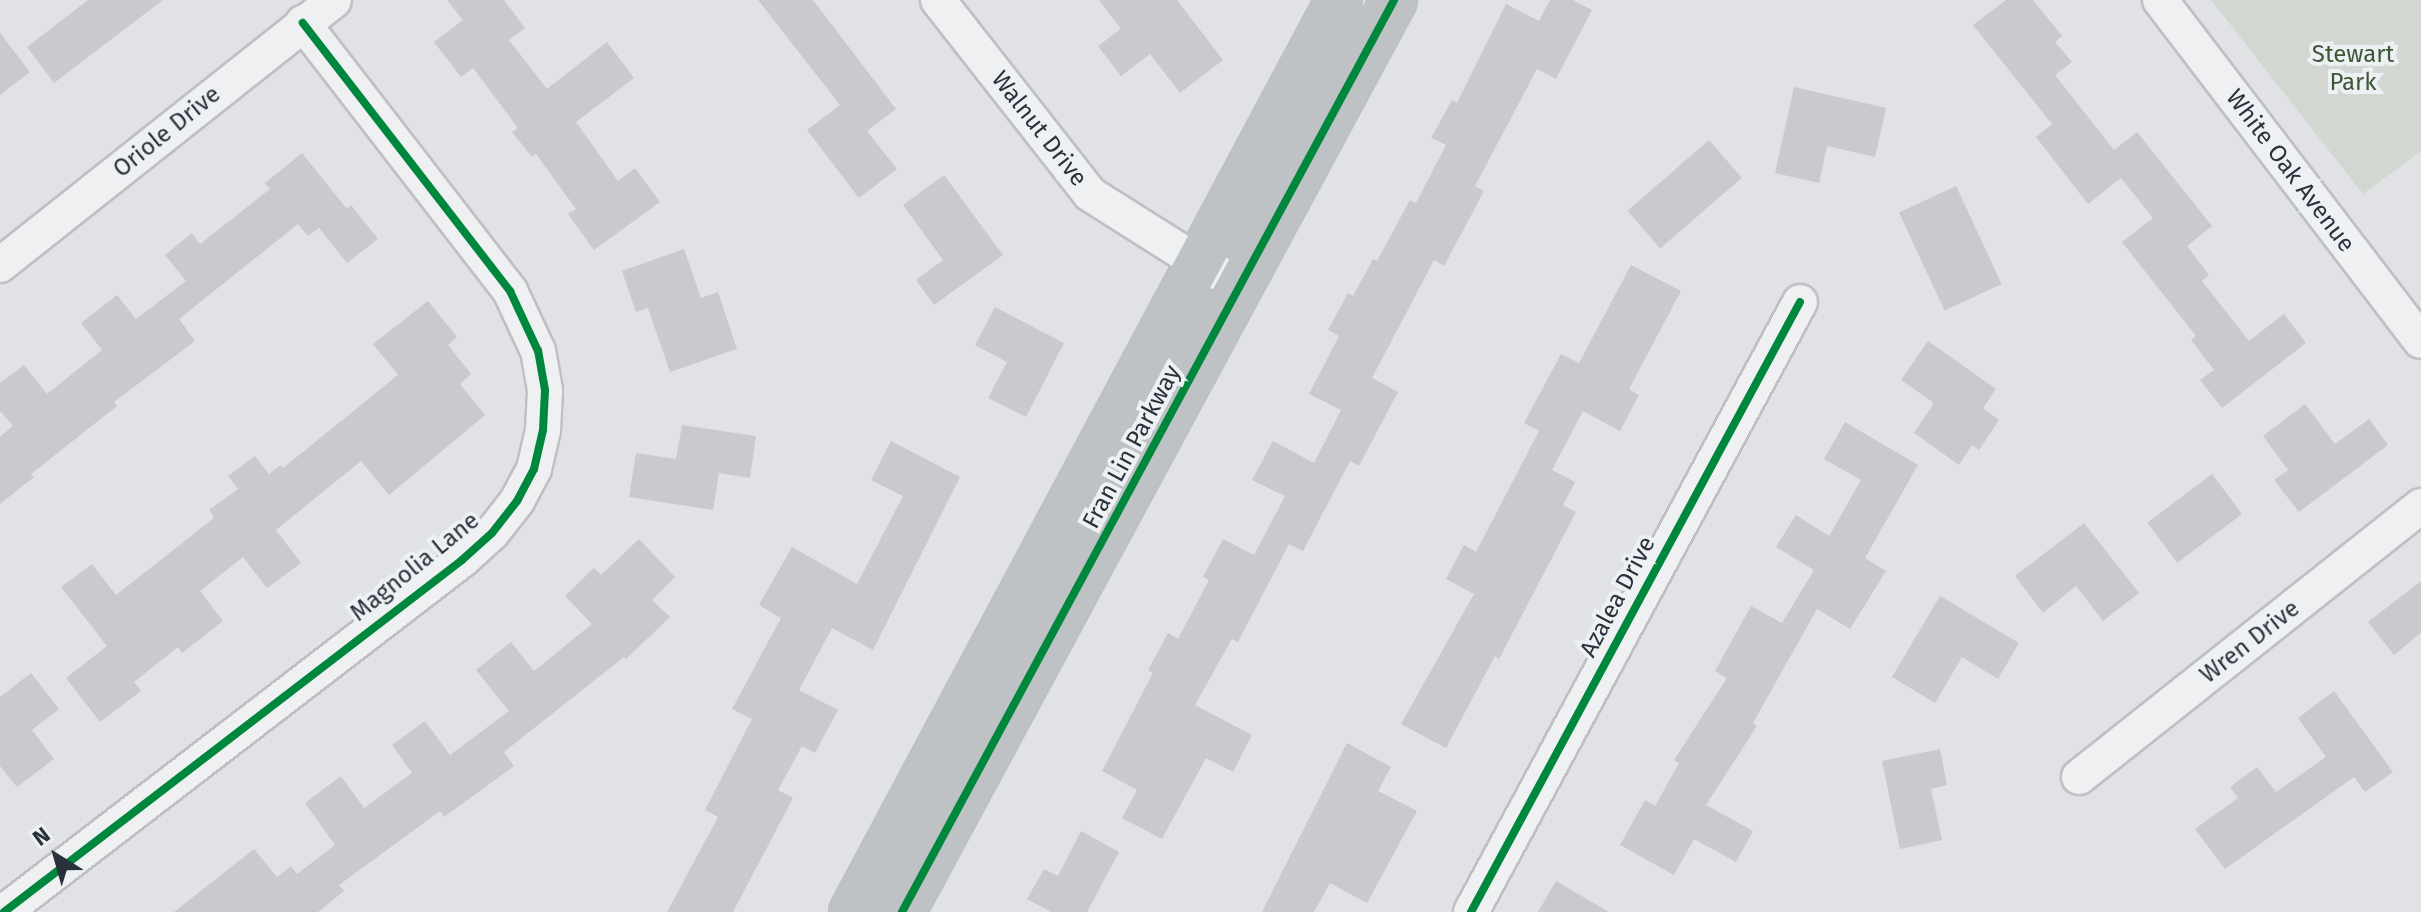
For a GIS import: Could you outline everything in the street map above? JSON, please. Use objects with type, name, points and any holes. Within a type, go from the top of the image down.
[{"type":"street","name":"Oriole Drive","points":[[0,265],[334,0]]},
{"type":"street","name":"Walnut Drive","points":[[938,0],[1090,194],[1199,263],[1242,285]]},
{"type":"street","name":"Fran Lin Parkway","points":[[852,912],[1339,0]]},
{"type":"street","name":"Fran Lin Parkway","points":[[902,912],[1394,0]]},
{"type":"street","name":"White Oak Avenue","points":[[2160,0],[2421,341]]},
{"type":"street","name":"Magnolia Lane","points":[[4,912],[462,560],[492,533],[517,501],[534,469],[543,430],[545,390],[538,351],[510,291],[303,23]]},
{"type":"street","name":"Azalea Drive","points":[[1471,912],[1800,302]]},
{"type":"street","name":"Wren Drive","points":[[2079,777],[2421,506]]},
{"type":"green space","name":"Stewart Park","points":[[2211,0],[2421,0],[2421,151],[2363,194]]},
{"type":"building","points":[[88,0],[163,0],[54,83],[27,47]]},
{"type":"building","points":[[447,0],[504,0],[525,28],[509,40],[547,89],[607,42],[634,78],[576,122],[618,181],[635,168],[660,202],[594,250],[568,214],[576,209],[536,154],[532,157],[512,132],[518,128],[473,68],[461,77],[434,42],[463,20]]},
{"type":"building","points":[[758,0],[813,0],[896,109],[867,131],[897,169],[859,198],[807,130],[840,105]]},
{"type":"building","points":[[1099,0],[1177,0],[1223,60],[1180,93],[1150,54],[1121,76],[1098,46],[1121,29]]},
{"type":"building","points":[[1550,0],[1573,0],[1592,10],[1556,79],[1537,69],[1475,186],[1484,191],[1444,266],[1434,260],[1372,378],[1398,392],[1359,466],[1350,461],[1303,551],[1289,544],[1238,642],[1232,639],[1195,705],[1252,735],[1233,772],[1206,758],[1162,839],[1122,818],[1137,790],[1102,771],[1153,673],[1148,670],[1168,633],[1178,639],[1209,580],[1203,577],[1223,539],[1254,555],[1285,496],[1252,480],[1273,441],[1314,463],[1341,410],[1309,394],[1339,336],[1328,330],[1348,293],[1353,296],[1373,259],[1377,261],[1410,200],[1416,203],[1446,145],[1431,138],[1452,100],[1457,103],[1506,4],[1539,21]]},
{"type":"building","points":[[2006,0],[2033,0],[2062,36],[2055,42],[2072,62],[2055,75],[2114,150],[2137,132],[2212,226],[2187,246],[2209,275],[2202,281],[2249,341],[2284,314],[2306,343],[2222,408],[2200,380],[2214,370],[2191,340],[2196,336],[2122,242],[2153,218],[2121,178],[2088,204],[2036,137],[2052,124],[1973,25]]},
{"type":"building","points":[[0,33],[30,72],[0,95]]},
{"type":"building","points":[[1794,87],[1886,108],[1875,157],[1827,146],[1819,183],[1775,173]]},
{"type":"building","points":[[1709,140],[1742,178],[1660,249],[1627,211]]},
{"type":"building","points":[[302,153],[347,209],[351,205],[378,239],[347,263],[319,228],[308,236],[298,224],[179,319],[195,341],[114,402],[117,406],[31,474],[34,477],[0,504],[0,437],[13,426],[0,411],[0,383],[24,365],[47,394],[102,350],[81,323],[117,295],[136,319],[186,281],[165,255],[192,233],[200,244],[270,189],[265,183]]},
{"type":"building","points":[[944,175],[1003,255],[934,305],[916,280],[943,260],[903,205]]},
{"type":"building","points":[[1956,186],[2002,284],[1945,311],[1899,213]]},
{"type":"building","points":[[684,249],[701,298],[718,292],[737,349],[670,372],[648,308],[636,312],[622,271]]},
{"type":"building","points":[[1631,265],[1681,291],[1629,389],[1639,395],[1620,431],[1583,411],[1552,470],[1575,482],[1563,505],[1576,512],[1499,659],[1495,656],[1446,748],[1401,724],[1474,594],[1446,579],[1464,545],[1476,552],[1539,431],[1524,423],[1561,354],[1579,363]]},
{"type":"building","points":[[428,301],[457,337],[448,345],[471,374],[460,384],[485,415],[389,495],[361,461],[276,530],[301,563],[267,588],[243,557],[200,591],[223,621],[182,653],[178,647],[134,682],[141,691],[100,722],[66,678],[107,646],[61,587],[92,564],[116,595],[214,518],[209,510],[238,489],[228,476],[255,456],[269,474],[281,465],[283,468],[398,375],[373,344]]},
{"type":"building","points":[[995,307],[1064,343],[1026,417],[988,398],[1007,362],[975,345]]},
{"type":"building","points":[[1928,341],[1996,389],[1983,408],[1999,420],[1979,450],[1972,445],[1959,465],[1914,433],[1934,403],[1901,380]]},
{"type":"building","points":[[2305,404],[2335,444],[2369,419],[2388,445],[2299,512],[2274,480],[2288,470],[2263,436]]},
{"type":"building","points":[[1845,422],[1918,465],[1865,558],[1886,571],[1850,629],[1817,609],[1753,723],[1757,726],[1706,805],[1753,831],[1736,862],[1694,839],[1674,875],[1620,845],[1645,800],[1655,806],[1679,763],[1674,760],[1727,678],[1715,671],[1751,606],[1782,623],[1814,570],[1776,547],[1796,515],[1829,536],[1861,480],[1824,459]]},
{"type":"building","points":[[682,425],[756,436],[750,478],[719,473],[713,510],[629,497],[636,453],[676,459]]},
{"type":"building","points":[[891,441],[960,477],[873,650],[832,628],[799,690],[838,710],[815,753],[802,746],[778,790],[793,798],[733,912],[667,912],[718,817],[705,810],[752,719],[732,709],[781,618],[759,605],[792,547],[857,584],[903,496],[871,480]]},
{"type":"building","points":[[2212,474],[2242,514],[2177,563],[2147,523]]},
{"type":"building","points":[[2084,523],[2139,593],[2103,621],[2076,586],[2043,613],[2015,576]]},
{"type":"building","points":[[639,539],[675,577],[652,600],[670,617],[626,659],[624,657],[504,752],[514,766],[444,817],[440,811],[339,885],[344,891],[318,912],[174,912],[254,849],[277,877],[291,866],[297,874],[335,845],[305,803],[341,776],[364,808],[412,773],[392,745],[425,721],[450,755],[509,711],[476,670],[511,642],[534,671],[592,624],[565,596],[594,568],[601,575]]},
{"type":"building","points":[[2421,581],[2421,633],[2394,655],[2368,622]]},
{"type":"building","points":[[1940,596],[2019,643],[1998,679],[1962,657],[1935,703],[1892,677]]},
{"type":"building","points":[[31,673],[59,709],[32,730],[54,759],[17,787],[0,766],[0,697]]},
{"type":"building","points":[[2334,691],[2393,772],[2365,792],[2354,777],[2225,869],[2195,829],[2238,798],[2230,787],[2257,767],[2276,792],[2326,757],[2298,718]]},
{"type":"building","points":[[1347,743],[1391,767],[1378,791],[1417,811],[1367,903],[1330,883],[1314,912],[1262,912]]},
{"type":"building","points":[[1940,749],[1947,785],[1931,789],[1942,840],[1900,849],[1882,761]]},
{"type":"building","points":[[1081,831],[1119,852],[1087,912],[1051,912],[1027,899],[1044,869],[1058,876]]},
{"type":"building","points":[[1556,881],[1609,912],[1538,912]]},
{"type":"cycle path","points":[[902,912],[1394,0]]},
{"type":"cycle path","points":[[4,912],[462,560],[492,533],[517,501],[534,469],[543,430],[545,390],[538,351],[510,291],[303,23]]},
{"type":"cycle path","points":[[1471,912],[1800,302]]}]
